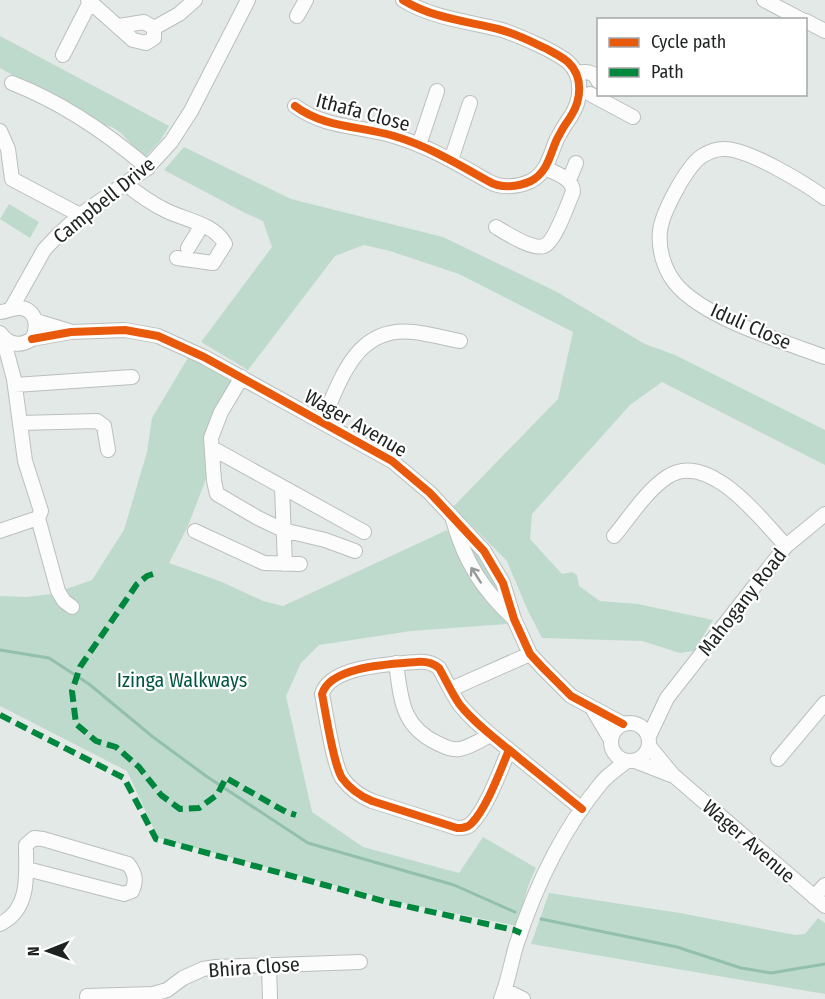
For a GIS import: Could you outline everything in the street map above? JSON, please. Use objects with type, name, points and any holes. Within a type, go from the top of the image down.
[{"type":"street","points":[[154,28],[179,14],[195,0]]},
{"type":"street","name":"Campbell Drive","points":[[4,313],[31,274],[44,250],[57,236],[80,215],[148,168],[171,142],[182,126],[248,0]]},
{"type":"street","points":[[297,16],[306,0]]},
{"type":"street","points":[[403,0],[433,14],[500,30],[526,40],[562,58],[592,89]]},
{"type":"street","points":[[764,0],[800,18]]},
{"type":"street","points":[[63,55],[89,1],[133,40],[140,43],[151,41],[154,38],[154,28]]},
{"type":"street","points":[[119,26],[144,22],[154,28]]},
{"type":"street","points":[[807,22],[825,31]]},
{"type":"street","points":[[496,227],[520,241],[537,246],[544,246],[557,228],[573,192],[573,187],[569,180],[545,168],[558,136],[592,89],[597,77],[592,73],[576,73]]},
{"type":"street","points":[[12,83],[89,124],[122,146],[148,168]]},
{"type":"street","points":[[419,145],[437,91]]},
{"type":"street","points":[[602,96],[633,117]]},
{"type":"street","points":[[452,160],[470,104]]},
{"type":"street","name":"Ithafa Close","points":[[295,106],[305,114],[322,121],[393,135],[419,145],[452,160],[494,185],[521,185],[533,180],[545,168]]},
{"type":"street","points":[[0,130],[8,149],[6,182],[80,215]]},
{"type":"street","name":"Iduli Close","points":[[825,198],[813,189],[744,153],[723,149],[702,156],[692,166],[665,214],[660,237],[666,270],[675,284],[690,298],[736,324],[825,357]]},
{"type":"street","points":[[569,180],[576,163]]},
{"type":"street","points":[[126,184],[167,212],[202,225],[225,242],[225,247],[219,256],[210,263],[177,258]]},
{"type":"street","points":[[188,248],[202,225]]},
{"type":"street","points":[[15,382],[29,340],[36,330],[28,295],[31,274]]},
{"type":"street","points":[[4,313],[21,308],[33,316],[72,332]]},
{"type":"street","name":"Wager Avenue","points":[[72,332],[125,330],[158,336],[322,421],[379,453],[405,471],[430,493],[476,541],[491,561],[503,583],[514,619],[530,654],[571,696],[592,708],[629,723]]},
{"type":"street","points":[[1,333],[14,344],[72,332]]},
{"type":"street","points":[[322,421],[359,349],[374,338],[386,333],[414,332],[460,341]]},
{"type":"street","points":[[1,333],[15,382],[29,475],[58,591],[72,608]]},
{"type":"street","points":[[15,382],[132,377]]},
{"type":"street","points":[[242,378],[215,424],[211,438],[217,494],[283,530],[325,540],[355,551]]},
{"type":"street","points":[[20,423],[97,421],[104,426],[108,450]]},
{"type":"street","points":[[212,448],[364,532]]},
{"type":"street","points":[[614,536],[649,493],[667,477],[694,470],[712,477],[739,497],[786,546]]},
{"type":"street","points":[[282,488],[285,564]]},
{"type":"street","points":[[0,531],[40,514]]},
{"type":"street","name":"Mahogany Road","points":[[649,741],[667,698],[786,546],[825,514]]},
{"type":"street","name":"Wager Avenue","points":[[452,518],[472,570],[491,596],[514,619]]},
{"type":"street","points":[[195,531],[264,563],[300,564]]},
{"type":"street","points":[[451,689],[530,654]]},
{"type":"street","points":[[509,750],[492,789],[470,825],[457,828],[360,796],[338,770],[322,694],[327,683],[336,677],[358,670],[396,663],[424,661],[435,664],[459,704],[490,735],[509,750],[582,809]]},
{"type":"street","points":[[396,663],[404,710],[417,730],[425,737],[448,748],[456,749],[490,735]]},
{"type":"street","name":"Mahogany Road","points":[[629,723],[667,698]]},
{"type":"street","points":[[778,759],[825,703]]},
{"type":"street","name":"Wager Avenue","points":[[592,708],[612,746]]},
{"type":"street","points":[[522,999],[503,995],[517,944],[543,874],[562,838],[603,781],[631,761],[645,755],[649,741],[646,730],[629,723],[614,731],[603,781]]},
{"type":"street","name":"Wager Avenue","points":[[649,741],[673,776],[820,902]]},
{"type":"street","points":[[612,746],[620,759],[631,761]]},
{"type":"street","name":"Wager Avenue","points":[[631,761],[673,776]]},
{"type":"street","points":[[0,924],[9,920],[20,908],[25,896],[27,845],[34,838],[128,864],[135,873],[135,884],[132,891],[124,894],[27,869]]},
{"type":"street","points":[[820,902],[825,885]]},
{"type":"street","name":"Bhira Close","points":[[87,996],[153,997],[183,978],[203,969],[216,967],[360,962]]},
{"type":"street","points":[[269,965],[270,999]]},
{"type":"green space","points":[[0,36],[169,126],[160,141],[146,156],[116,129],[103,125],[0,68]]},
{"type":"green space","points":[[184,147],[291,199],[443,237],[557,292],[645,344],[675,355],[825,430],[825,465],[662,382],[630,405],[532,514],[530,539],[562,574],[572,572],[577,575],[579,586],[600,601],[638,604],[713,620],[694,651],[680,653],[642,641],[542,638],[507,561],[453,507],[558,399],[573,332],[459,274],[390,251],[364,245],[335,256],[248,370],[201,342],[272,247],[263,221],[164,170]]},
{"type":"green space","points":[[9,204],[39,222],[30,238],[0,219]]},
{"type":"green space","name":"Izinga Walkways","points":[[189,356],[232,382],[208,425],[207,476],[188,526],[169,563],[222,582],[263,601],[283,606],[447,530],[470,578],[507,624],[411,631],[319,645],[301,663],[286,696],[312,812],[363,847],[459,873],[483,837],[536,868],[528,886],[517,926],[390,900],[158,838],[127,771],[0,706],[0,596],[26,597],[52,594],[92,580],[124,530],[147,452],[152,418]]},
{"type":"green space","points":[[465,535],[473,544],[507,603],[478,573]]},
{"type":"green space","points":[[549,893],[680,913],[795,935],[805,934],[818,918],[825,923],[825,994],[531,944]]},
{"type":"waterway","points":[[0,650],[49,658],[89,684],[153,737],[206,776],[308,843],[454,885],[515,912]]},
{"type":"waterway","points":[[541,919],[677,947],[741,968],[771,973],[825,964]]},
{"type":"marked path","points":[[153,574],[137,584],[80,667],[72,691],[76,724],[96,741],[116,747],[139,767],[161,795],[180,809],[199,808],[217,795],[226,778],[286,812],[296,815]]},
{"type":"marked path","points":[[0,715],[124,778],[156,839],[387,902],[521,933]]},
{"type":"cycle path","points":[[295,106],[330,123],[394,136],[419,145],[493,184],[521,185],[537,177],[545,168],[557,139],[577,103],[579,81],[573,68],[557,54],[516,35],[437,15],[403,0]]},
{"type":"cycle path","points":[[32,339],[71,332],[125,330],[158,336],[204,357],[392,461],[430,493],[484,551],[503,583],[514,619],[530,654],[571,696],[623,724]]},
{"type":"cycle path","points":[[509,750],[493,789],[477,817],[468,826],[457,828],[372,801],[348,786],[342,778],[336,761],[322,694],[327,685],[337,677],[363,668],[419,662],[434,664],[439,668],[460,705],[474,720],[582,809]]}]
